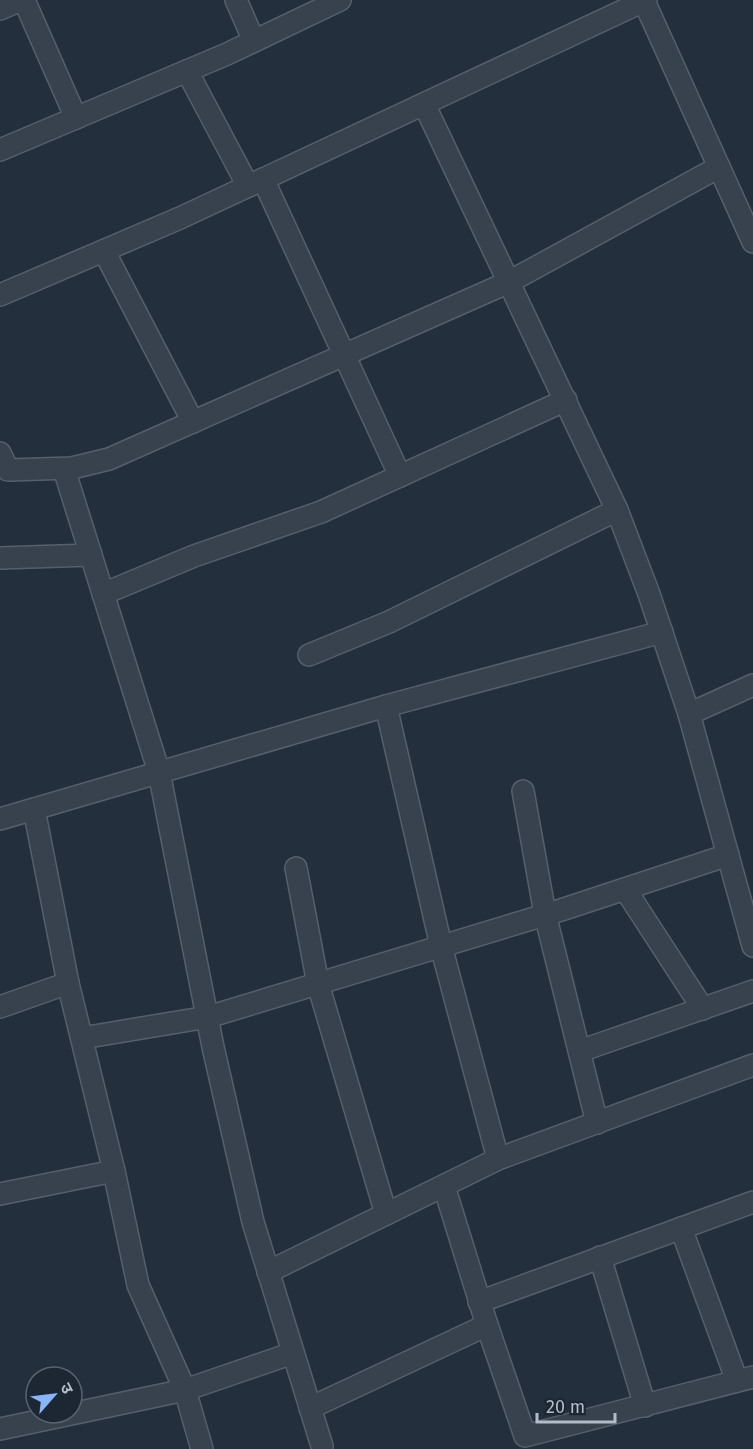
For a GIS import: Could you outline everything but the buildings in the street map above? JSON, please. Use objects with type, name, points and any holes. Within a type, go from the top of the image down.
[{"type":"street","points":[[0,9],[22,0],[76,118]]},
{"type":"street","points":[[236,0],[254,41]]},
{"type":"street","points":[[0,150],[187,71],[340,0]]},
{"type":"street","points":[[0,295],[256,182],[645,1],[753,242]]},
{"type":"street","points":[[187,71],[256,182],[344,356],[400,476]]},
{"type":"street","points":[[424,104],[566,400],[616,510],[662,632],[689,714],[753,946]]},
{"type":"street","points":[[3,465],[64,469],[109,459],[509,282],[719,166]]},
{"type":"street","points":[[104,251],[193,422]]},
{"type":"street","points":[[103,594],[194,556],[321,512],[566,400]]},
{"type":"street","points":[[64,469],[159,772],[208,1017],[253,1222],[322,1446]]},
{"type":"street","points":[[309,655],[389,622],[616,510]]},
{"type":"street","points":[[0,558],[91,555]]},
{"type":"street","points":[[0,819],[386,706],[662,632]]},
{"type":"street","points":[[689,714],[753,685]]},
{"type":"street","points":[[386,706],[441,946],[498,1159]]},
{"type":"street","points":[[523,791],[545,914],[597,1123]]},
{"type":"street","points":[[34,809],[68,983],[114,1171],[138,1285],[185,1390],[202,1449]]},
{"type":"street","points":[[82,1038],[208,1017],[545,914],[728,855]]},
{"type":"street","points":[[296,868],[318,984],[386,1214]]},
{"type":"street","points":[[625,889],[703,1009]]},
{"type":"street","points":[[0,1007],[68,983]]},
{"type":"street","points":[[580,1051],[753,991]]},
{"type":"street","points":[[268,1272],[498,1159],[753,1065]]},
{"type":"street","points":[[0,1194],[114,1171]]},
{"type":"street","points":[[444,1185],[479,1302],[527,1442],[645,1406],[745,1379],[681,1228]]},
{"type":"street","points":[[479,1302],[753,1202]]},
{"type":"street","points":[[600,1257],[645,1406]]},
{"type":"street","points":[[310,1408],[487,1325]]},
{"type":"street","points":[[0,1429],[185,1390],[293,1353]]}]
